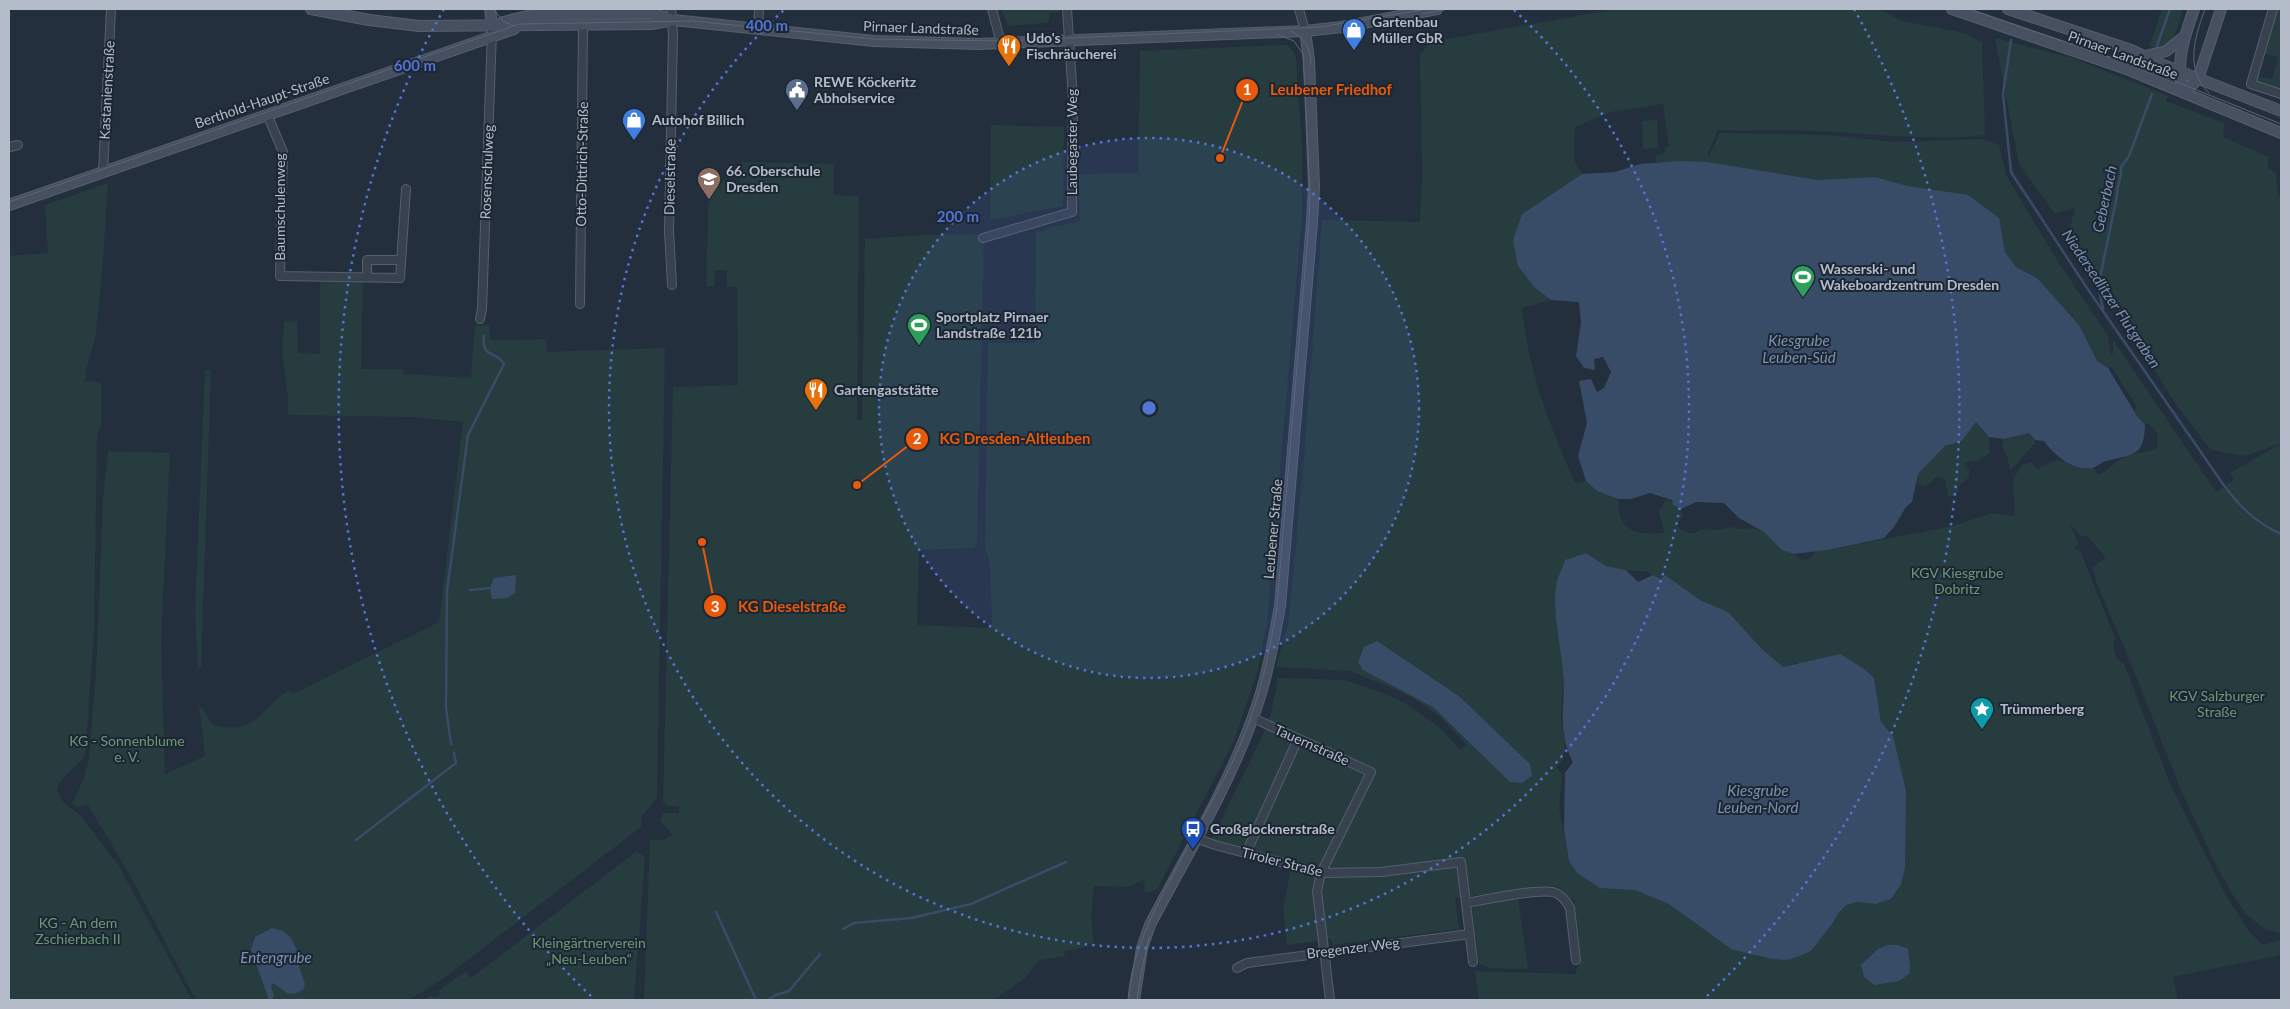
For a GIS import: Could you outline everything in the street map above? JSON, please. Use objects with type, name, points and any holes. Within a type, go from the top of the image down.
[{"type":"street","name":"Kastanienstraße","points":[[103,172],[111,9]]},
{"type":"street","name":"Pirnaer Landstraße","points":[[311,9],[369,20],[411,25],[492,30],[539,14],[650,13],[673,20],[874,41],[1001,43],[1305,30],[1342,26],[1437,9]]},
{"type":"street","points":[[490,9],[492,30]]},
{"type":"street","name":"Dieselstraße","points":[[671,9],[673,20],[669,231],[672,285]]},
{"type":"street","points":[[758,29],[760,9]]},
{"type":"street","points":[[992,9],[1001,43]]},
{"type":"street","points":[[1067,9],[1070,41]]},
{"type":"street","points":[[1299,9],[1305,30]]},
{"type":"street","name":"Pirnaer Landstraße","points":[[1952,9],[2124,68],[2281,133]]},
{"type":"street","name":"Pirnaer Landstraße","points":[[2008,9],[2084,33],[2281,111]]},
{"type":"street","points":[[2184,92],[2180,72],[2185,36],[2194,9]]},
{"type":"street","points":[[2184,92],[2198,79],[2221,9]]},
{"type":"street","points":[[2273,9],[2251,84],[2281,94]]},
{"type":"street","name":"Pirnaer Landstraße","points":[[525,26],[652,24],[673,20]]},
{"type":"street","name":"Otto-Dittrich-Straße","points":[[580,304],[583,25]]},
{"type":"street","name":"Berthold-Haupt-Straße","points":[[9,205],[267,114],[492,30],[525,26]]},
{"type":"street","name":"Rosenschulweg","points":[[480,320],[482,310],[492,30]]},
{"type":"street","name":"Leubener Straße","points":[[1134,1000],[1142,948],[1150,925],[1234,763],[1253,718],[1268,672],[1280,606],[1314,190],[1305,30]]},
{"type":"street","points":[[2145,56],[2166,51],[2185,36]]},
{"type":"street","name":"Laubegaster Weg","points":[[984,238],[1072,212],[1073,109],[1070,41]]},
{"type":"street","name":"Baumschulenweg","points":[[267,114],[283,152],[280,276],[400,278],[406,189]]},
{"type":"street","points":[[9,147],[18,145]]},
{"type":"street","points":[[367,277],[367,260],[401,260]]},
{"type":"street","name":"Tauernstraße","points":[[1253,718],[1372,772],[1321,873]]},
{"type":"street","points":[[1246,853],[1298,739]]},
{"type":"street","name":"Tiroler Straße","points":[[1195,838],[1321,873],[1380,872],[1461,862],[1466,903]]},
{"type":"street","points":[[1321,873],[1317,891],[1330,1000]]},
{"type":"street","points":[[1473,962],[1466,903],[1547,891],[1557,893],[1566,901],[1570,908],[1576,960]]},
{"type":"street","name":"Bregenzer Weg","points":[[1237,968],[1246,963],[1470,934]]},
{"type":"green space","points":[[1001,9],[1059,9],[1059,12],[1050,13],[1049,21],[1046,23],[1008,26]]},
{"type":"green space","points":[[1617,9],[1878,9],[1902,21],[1965,33],[1982,42],[1985,135],[1928,137],[1804,131],[1718,130],[1707,155],[1709,156],[1720,133],[1829,135],[1895,142],[1984,139],[1999,145],[2006,175],[2057,260],[2108,336],[2111,355],[2113,354],[2113,340],[2216,492],[2234,480],[2230,473],[2281,444],[2281,934],[2264,929],[2246,914],[2216,865],[2180,788],[2097,584],[2092,567],[2106,558],[2087,536],[2081,536],[2069,523],[2079,544],[2075,547],[2076,550],[2080,550],[2115,638],[2115,653],[2124,664],[2171,786],[2225,894],[2249,931],[2262,945],[2281,940],[2281,955],[2173,977],[2178,1000],[1479,1000],[1475,971],[1575,974],[1581,957],[1574,901],[1557,886],[1455,898],[1459,929],[1333,945],[1331,939],[1287,945],[1283,909],[1291,868],[1208,847],[1271,715],[1278,678],[1345,680],[1386,694],[1412,707],[1442,730],[1460,750],[1467,745],[1438,715],[1413,698],[1350,671],[1276,667],[1289,620],[1322,220],[1420,222],[1422,174],[1420,55],[1430,42]],"holes":[[[1663,104],[1669,146],[1665,147],[1665,153],[1656,155],[1656,162],[1707,162],[1818,180],[1875,177],[1908,186],[2002,236],[2005,252],[2016,267],[2037,278],[2079,325],[2097,361],[2108,368],[2112,367],[2137,407],[2133,410],[2145,425],[2148,423],[2157,433],[2157,448],[2125,457],[2098,475],[2093,468],[2056,460],[2037,469],[2031,462],[2022,465],[2013,479],[2015,516],[1991,513],[1953,526],[1833,549],[1816,550],[1811,558],[1803,561],[1794,554],[1782,550],[1764,532],[1754,528],[1700,529],[1696,533],[1689,533],[1677,527],[1683,516],[1681,509],[1667,499],[1659,511],[1664,533],[1646,533],[1629,528],[1620,517],[1618,499],[1597,491],[1586,481],[1575,483],[1541,398],[1525,332],[1522,308],[1551,300],[1534,287],[1522,214],[1582,174],[1574,160],[1575,127],[1610,112]],[[1586,553],[1606,566],[1645,571],[1661,579],[1665,575],[1700,600],[1728,612],[1762,649],[1783,667],[1797,663],[1874,678],[1881,722],[1893,736],[1876,904],[1856,902],[1846,905],[1811,951],[1800,956],[1731,949],[1670,904],[1635,890],[1600,887],[1569,861],[1559,808],[1562,775],[1557,767],[1563,760],[1565,747],[1561,721],[1563,674],[1557,628]]]},
{"type":"green space","points":[[2162,9],[2183,9],[2174,36],[2170,41],[2158,46],[2149,47]]},
{"type":"green space","points":[[2276,9],[2281,9],[2281,92],[2256,81],[2258,76],[2272,79],[2278,57],[2263,53]]},
{"type":"green space","points":[[1995,38],[2075,59],[2168,96],[2166,101],[2224,123],[2223,137],[2269,157],[2267,167],[2276,173],[2278,196],[2281,198],[2281,443],[2245,456],[2211,450],[2175,403],[2118,311],[2113,293],[2068,235],[2075,208],[2055,214],[2019,164]]},
{"type":"green space","points":[[1287,45],[1293,51],[1296,58],[1302,144],[1302,214],[1267,623],[1257,673],[1234,741],[1157,890],[1145,893],[1144,879],[1128,887],[1094,886],[1091,919],[1094,943],[1087,944],[1087,947],[1064,951],[1065,956],[1039,960],[1025,978],[994,1000],[644,1000],[650,840],[664,840],[673,835],[660,821],[663,813],[679,813],[679,806],[667,806],[663,802],[673,387],[738,385],[737,287],[727,287],[727,270],[715,270],[714,286],[706,286],[709,181],[740,182],[741,162],[834,164],[834,195],[859,196],[857,420],[862,420],[865,239],[922,235],[984,234],[977,543],[974,548],[919,550],[917,625],[992,628],[990,565],[985,546],[988,343],[1035,343],[1036,233],[1051,227],[1080,221],[1078,174],[1138,173],[1140,51]]},
{"type":"green space","points":[[1657,120],[1658,148],[1643,149],[1642,121]]},
{"type":"green space","points":[[991,125],[1064,127],[1063,206],[990,220]]},
{"type":"green space","name":"KG - An dem Zschierbach II","points":[[108,183],[96,332],[86,369],[85,381],[98,382],[101,385],[101,425],[97,435],[94,633],[85,755],[65,776],[57,790],[62,801],[81,816],[118,865],[192,1000],[9,1000],[9,256],[48,253],[45,205]]},
{"type":"green space","name":"KG - Sonnenblume e. V.","points":[[320,280],[363,281],[361,369],[403,369],[404,374],[471,378],[475,326],[490,325],[490,340],[546,339],[547,352],[665,348],[657,797],[641,818],[641,827],[444,978],[409,1000],[196,1000],[127,870],[88,805],[77,807],[72,803],[84,778],[89,757],[96,673],[103,499],[108,451],[170,453],[161,640],[165,774],[205,756],[199,704],[213,725],[238,727],[248,724],[289,690],[293,694],[439,622],[463,422],[415,417],[288,415],[288,397],[282,352],[284,322],[297,321],[298,353],[320,354]]},
{"type":"green space","points":[[205,370],[211,371],[201,668],[198,668],[195,612]]},
{"type":"green space","points":[[1976,422],[1989,437],[1990,453],[1978,461],[1968,461],[1964,464],[1969,469],[1969,477],[1960,485],[1956,496],[1948,496],[1945,479],[1936,477],[1925,487],[1917,484],[1918,475],[1932,458],[1945,446],[1962,441]]},
{"type":"green space","points":[[2029,433],[2035,440],[2035,444],[2010,470],[2007,456],[2002,447],[2004,439]]},
{"type":"green space","name":"Kleingärtnerverein „Neu-Leuben“","points":[[637,851],[645,857],[634,1000],[424,1000],[432,995],[434,998],[440,994],[438,991],[466,971],[471,978]]},
{"type":"green space","points":[[1518,899],[1528,969],[1490,968],[1479,964],[1472,909],[1477,904]]},
{"type":"water","name":"Kiesgrube Leuben-Süd","points":[[1681,161],[1707,162],[1818,180],[1875,177],[1908,186],[1968,195],[1999,218],[2005,252],[2016,267],[2037,278],[2079,325],[2097,361],[2108,368],[2137,416],[2145,425],[2142,444],[2139,449],[2135,453],[2104,462],[2096,467],[2078,467],[2065,461],[2053,452],[2044,441],[2035,440],[2029,433],[2004,439],[1989,437],[1976,422],[1962,441],[1945,446],[1918,474],[1912,502],[1906,507],[1894,527],[1884,538],[1833,549],[1794,554],[1782,550],[1764,532],[1739,518],[1724,503],[1696,502],[1681,509],[1673,505],[1672,500],[1650,493],[1631,499],[1618,499],[1597,491],[1586,481],[1578,456],[1587,423],[1579,381],[1591,379],[1597,392],[1604,388],[1611,372],[1603,357],[1594,359],[1595,370],[1584,368],[1576,356],[1581,323],[1579,302],[1551,300],[1534,287],[1518,266],[1513,240],[1522,214],[1582,174],[1615,172],[1640,164]]},
{"type":"water","name":"Kiesgrube Leuben-Nord","points":[[1586,553],[1606,566],[1626,570],[1638,582],[1653,575],[1661,579],[1665,575],[1700,600],[1728,612],[1762,649],[1783,667],[1840,654],[1863,668],[1874,678],[1881,722],[1893,736],[1906,791],[1905,868],[1901,884],[1891,899],[1876,904],[1857,902],[1846,905],[1811,951],[1787,960],[1772,959],[1731,949],[1669,904],[1635,890],[1600,888],[1577,873],[1569,861],[1564,830],[1565,773],[1573,762],[1563,728],[1564,685],[1555,591],[1565,560]]},
{"type":"water","points":[[516,575],[515,593],[507,598],[492,599],[490,588],[494,578]]},
{"type":"water","points":[[1377,641],[1460,697],[1530,764],[1532,776],[1522,783],[1510,782],[1433,707],[1363,670],[1358,662],[1364,647]]},
{"type":"water","name":"Entengrube","points":[[272,928],[283,931],[291,938],[298,952],[299,966],[305,984],[303,990],[294,994],[287,993],[273,983],[271,986],[274,996],[272,1000],[269,1000],[251,950],[255,937]]},
{"type":"water","points":[[1888,945],[1898,945],[1908,949],[1909,974],[1899,981],[1874,985],[1864,977],[1861,965],[1878,949]]},
{"type":"waterway","name":"Geberbach","points":[[2157,46],[2170,9]]},
{"type":"waterway","name":"Geberbach","points":[[2011,40],[2003,94],[2011,172],[2087,288],[2223,484],[2235,500],[2249,513],[2264,525],[2281,534]]},
{"type":"waterway","name":"Geberbach","points":[[2103,308],[2098,287],[2117,196],[2121,167],[2129,156],[2152,94]]},
{"type":"waterway","points":[[451,744],[446,708],[447,591],[468,435],[504,364],[500,359],[487,351],[484,336]]},
{"type":"waterway","points":[[470,590],[490,588]]},
{"type":"waterway","points":[[356,840],[456,763],[454,753]]},
{"type":"waterway","points":[[843,929],[854,923],[911,918],[971,904],[1066,862]]},
{"type":"waterway","points":[[716,912],[756,1000]]},
{"type":"waterway","points":[[768,1000],[789,991],[820,954]]},
{"type":"tram line","points":[[493,9],[504,22],[515,26]]},
{"type":"tram line","points":[[9,202],[519,24],[693,21],[874,39],[1000,41],[1320,27],[1427,9]]},
{"type":"tram line","points":[[1422,14],[1449,9]]},
{"type":"tram line","points":[[1969,9],[2142,68],[2281,124]]},
{"type":"tram line","points":[[2205,9],[2195,42],[2194,63],[2196,74],[2201,84],[2209,93]]},
{"type":"tram line","points":[[1290,31],[1299,36],[1306,44],[1311,63]]},
{"type":"tram line","points":[[1128,1000],[1134,965],[1145,932],[1231,765],[1248,726],[1266,666],[1277,605],[1310,191],[1303,54],[1294,41],[1276,34]]},
{"type":"tram line","points":[[1137,1000],[1149,937]]},
{"type":"place","name":"Gartenbau Müller GbR","points":[[1354,51]]},
{"type":"place","name":"Udo's Fischräucherei","points":[[1009,67]]},
{"type":"place","name":"REWE Köckeritz Abholservice","points":[[797,111]]},
{"type":"place","name":"Autohof Billich","points":[[634,141]]},
{"type":"place","name":"Leubener Friedhof","points":[[1220,158]]},
{"type":"place","name":"66. Oberschule Dresden","points":[[709,200]]},
{"type":"place","name":"Wasserski- und Wakeboardzentrum Dresden","points":[[1803,298]]},
{"type":"place","name":"Sportplatz Pirnaer Landstraße 121b","points":[[919,346]]},
{"type":"place","name":"Gartengaststätte","points":[[816,411]]},
{"type":"place","name":"KG Dresden-Altleuben","points":[[857,485]]},
{"type":"place","name":"KG Dieselstraße","points":[[702,542]]},
{"type":"place","name":"Trümmerberg","points":[[1982,730]]},
{"type":"place","name":"Großglocknerstraße","points":[[1193,850]]},
{"type":"water label","name":"Niedersedlitzer Flutgraben","points":[[2111,299]]},
{"type":"park label","name":"KGV Kiesgrube Dobritz","points":[[1957,582]]},
{"type":"park label","name":"KGV Salzburger Straße","points":[[2217,704]]}]
